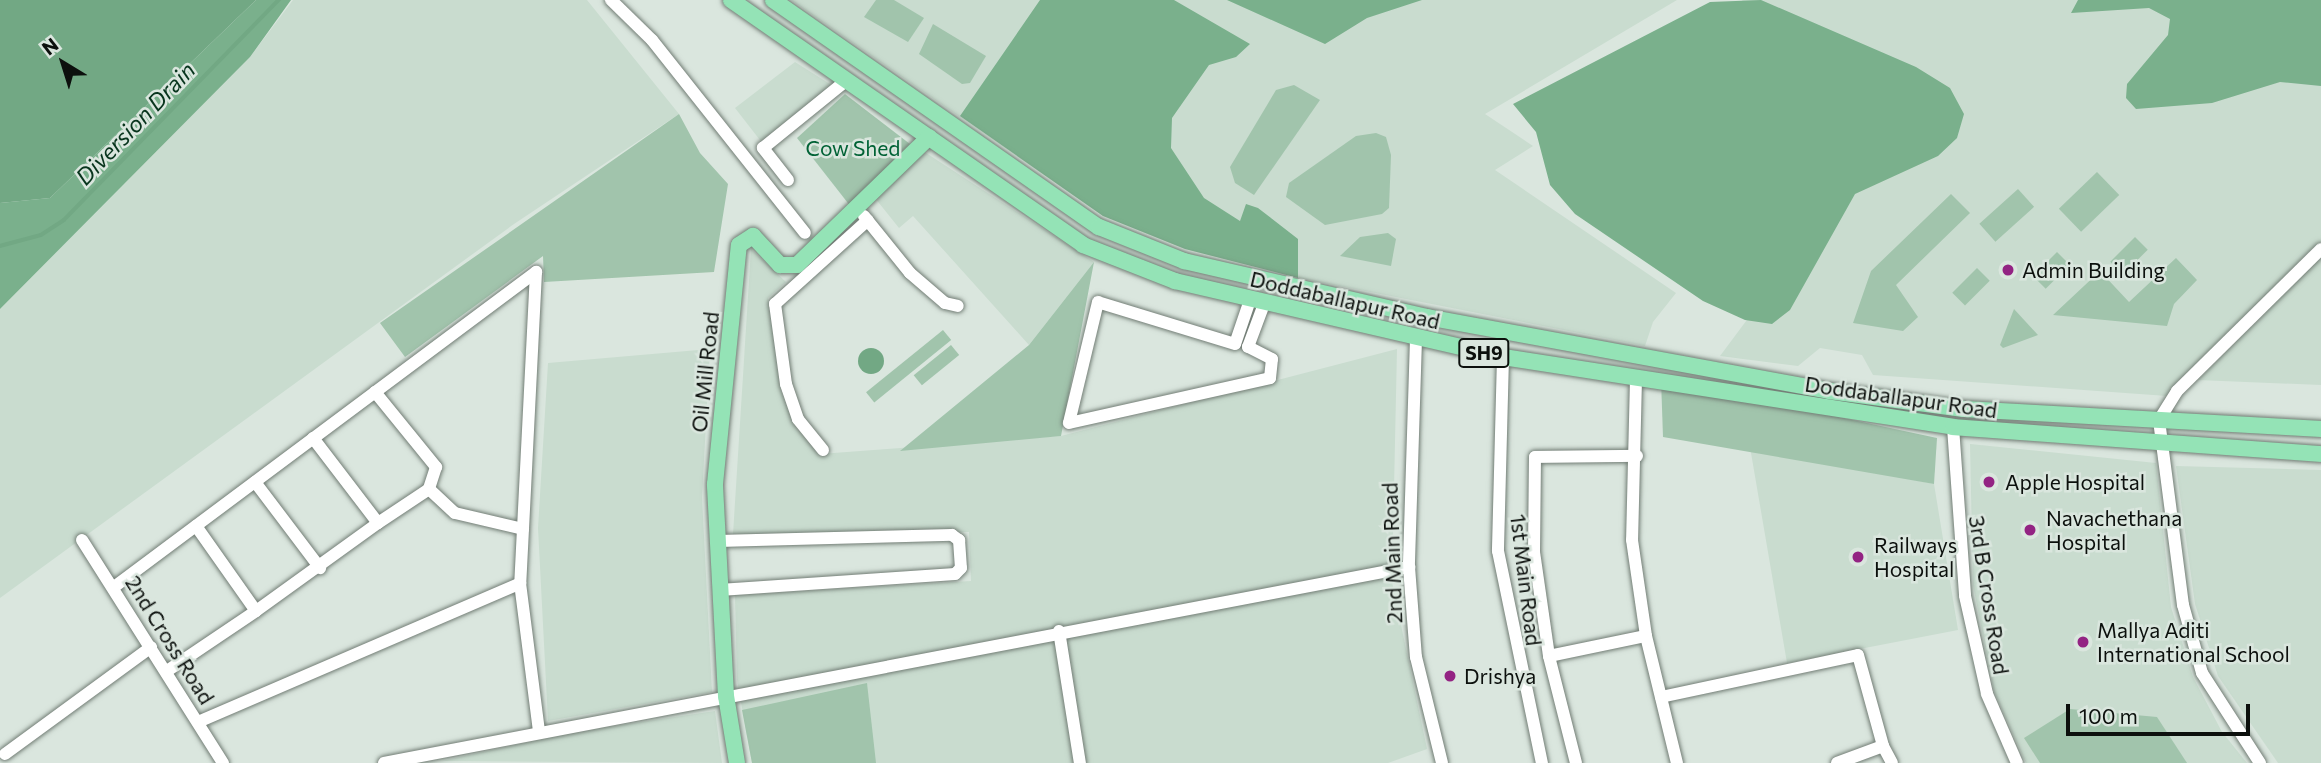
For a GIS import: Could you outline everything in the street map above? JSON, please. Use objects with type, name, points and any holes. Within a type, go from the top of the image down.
[{"type":"main road","name":"Doddaballapur Road","points":[[731,0],[1083,245],[1175,281],[1302,313],[1503,357],[1953,428],[2161,445],[2321,453]]},
{"type":"main road","name":"Doddaballapur Road","points":[[773,0],[1099,227],[1184,261],[1306,292],[1829,391],[1964,409],[2321,429]]},
{"type":"main road","points":[[800,271],[863,214],[929,137]]},
{"type":"main road","name":"Oil Mill Road","points":[[737,763],[726,696],[715,484],[738,245],[753,236],[780,265],[800,271]]},
{"type":"main road","points":[[1302,313],[1306,292]]},
{"type":"street","points":[[611,0],[652,40],[805,233]]},
{"type":"street","points":[[788,180],[763,148],[847,80]]},
{"type":"street","points":[[863,214],[910,273],[945,303],[958,306]]},
{"type":"street","points":[[2260,763],[2202,673],[2183,605],[2160,420],[2177,391],[2321,249]]},
{"type":"street","points":[[800,271],[775,304],[786,384],[798,419],[823,450]]},
{"type":"street","points":[[114,587],[536,272],[520,583],[540,732]]},
{"type":"street","points":[[1098,302],[1248,347],[1272,359],[1270,378],[1069,423],[1098,302]]},
{"type":"street","points":[[1235,344],[1257,302]]},
{"type":"street","points":[[1248,347],[1257,302]]},
{"type":"street","name":"2nd Main Road","points":[[1416,339],[1409,567],[1416,657],[1442,763]]},
{"type":"street","name":"1st Main Road","points":[[1503,357],[1498,551],[1542,763]]},
{"type":"street","points":[[1636,379],[1637,456],[1632,540],[1646,636],[1677,763]]},
{"type":"street","points":[[167,671],[320,568],[378,523],[429,489],[436,467],[375,392]]},
{"type":"street","name":"3rd B Cross Road","points":[[1953,428],[1965,596],[1987,694],[2017,763]]},
{"type":"street","points":[[313,438],[378,523]]},
{"type":"street","points":[[1576,763],[1549,656],[1534,552],[1535,457],[1637,456]]},
{"type":"street","points":[[255,482],[320,568]]},
{"type":"street","points":[[429,489],[455,513],[523,529]]},
{"type":"street","points":[[195,526],[256,611]]},
{"type":"street","points":[[718,541],[952,535],[959,540],[961,568],[956,574],[720,590]]},
{"type":"street","name":"2nd Cross Road","points":[[82,540],[223,763]]},
{"type":"street","points":[[384,763],[1059,631],[1409,567]]},
{"type":"street","points":[[198,722],[520,583]]},
{"type":"street","points":[[1059,631],[1080,763]]},
{"type":"street","points":[[1549,656],[1646,636]]},
{"type":"street","points":[[5,755],[151,647]]},
{"type":"street","points":[[1661,697],[1858,655],[1883,746],[1892,763]]},
{"type":"street","points":[[1838,763],[1883,746]]},
{"type":"shaded area","points":[[0,0],[256,0],[50,198],[0,203]]},
{"type":"shaded area","points":[[256,0],[291,0],[250,57],[0,309],[0,203],[50,198]]},
{"type":"shaded area","points":[[293,0],[587,0],[679,114],[514,224],[0,598],[0,309],[250,57]]},
{"type":"shaded area","points":[[791,0],[1677,0],[1485,114],[1533,146],[1495,170],[1676,293],[1653,322],[1645,346],[1304,279],[1185,249],[1103,216]]},
{"type":"shaded area","points":[[1040,0],[1174,0],[1250,44],[1236,57],[1209,65],[1172,118],[1171,148],[1204,198],[1240,221],[1246,204],[1258,208],[1298,239],[1298,278],[1185,249],[1103,216],[960,116]]},
{"type":"shaded area","points":[[1227,0],[1422,0],[1367,18],[1325,44]]},
{"type":"shaded area","points":[[1742,0],[2321,0],[2321,242],[2167,396],[1873,375],[1862,355],[1820,348],[1798,366],[1720,356],[1846,187]]},
{"type":"shaded area","points":[[1761,0],[1916,67],[1950,88],[1964,114],[1957,138],[1938,156],[1855,194],[1790,310],[1772,324],[1745,320],[1703,301],[1575,214],[1550,185],[1536,132],[1513,104],[1710,2]]},
{"type":"shaded area","points":[[2078,0],[2321,0],[2321,86],[2280,82],[2212,103],[2136,109],[2126,98],[2127,84],[2168,35],[2170,19],[2149,8],[2071,13]]},
{"type":"shaded area","points":[[795,62],[833,86],[763,144],[735,108]]},
{"type":"shaded area","points":[[923,151],[1094,262],[1029,345],[913,216],[899,228],[875,198]]},
{"type":"shaded area","points":[[751,249],[786,282],[768,298],[781,391],[793,421],[820,454],[1061,436],[1397,349],[1392,582],[1427,749],[1388,763],[752,763],[737,680],[735,595],[971,581],[969,532],[733,534]]},
{"type":"shaded area","points":[[2321,257],[2321,385],[2198,380]]},
{"type":"shaded area","points":[[871,348],[880,352],[884,361],[880,370],[871,374],[862,370],[858,361],[862,352]]},
{"type":"shaded area","points":[[710,349],[702,497],[712,692],[548,721],[538,528],[548,363]]},
{"type":"shaded area","points":[[1970,444],[2156,463],[2171,607],[2193,677],[2222,732],[2247,763],[2026,763],[1994,691],[1973,585]]},
{"type":"shaded area","name":"Railways Hospital","points":[[1750,447],[1934,484],[1958,630],[1787,663]]},
{"type":"shaded area","points":[[2176,466],[2321,470],[2321,763],[2278,763],[2218,676],[2195,604]]},
{"type":"shaded area","points":[[715,711],[722,763],[442,761],[574,732]]},
{"type":"green space","points":[[876,0],[894,0],[924,18],[908,42],[864,17]]},
{"type":"green space","points":[[933,24],[986,56],[970,83],[962,84],[919,54]]},
{"type":"green space","points":[[1294,85],[1320,100],[1254,195],[1235,183],[1230,167],[1276,90]]},
{"type":"green space","name":"Cow Shed","points":[[845,94],[910,144],[851,207],[797,138]]},
{"type":"green space","points":[[679,114],[700,153],[728,184],[714,272],[544,282],[543,256],[405,357],[380,323]]},
{"type":"green space","points":[[1376,133],[1386,137],[1391,155],[1389,208],[1382,214],[1325,225],[1286,197],[1289,183],[1356,136]]},
{"type":"green space","points":[[2097,172],[2119,195],[2081,232],[2059,209]]},
{"type":"green space","points":[[2018,189],[2034,207],[1995,242],[1979,224]]},
{"type":"green space","points":[[1951,194],[1970,213],[1896,285],[1918,317],[1903,331],[1853,323],[1871,271]]},
{"type":"green space","points":[[1388,233],[1396,239],[1391,266],[1340,256],[1360,237]]},
{"type":"green space","points":[[2135,237],[2148,250],[2123,274],[2110,262]]},
{"type":"green space","points":[[2057,252],[2070,265],[2046,289],[2033,276]]},
{"type":"green space","points":[[2176,258],[2197,280],[2174,304],[2167,326],[2053,315],[2100,271],[2129,302]]},
{"type":"green space","points":[[1094,262],[1061,436],[900,451],[1029,345]]},
{"type":"green space","points":[[1977,268],[1990,281],[1965,305],[1952,293]]},
{"type":"green space","points":[[2014,309],[2038,335],[2003,348],[2000,345]]},
{"type":"green space","points":[[943,330],[951,340],[874,402],[866,392]]},
{"type":"green space","points":[[951,345],[959,355],[922,385],[914,375]]},
{"type":"green space","points":[[1661,379],[1937,438],[1934,484],[1663,437]]},
{"type":"green space","points":[[867,683],[876,763],[752,763],[742,710]]},
{"type":"green space","points":[[2070,709],[2157,717],[2187,763],[2040,763],[2024,738]]},
{"type":"waterway","name":"Diversion Drain","points":[[0,246],[41,235],[64,220],[279,0]]},
{"type":"place","name":"Admin Building","points":[[2008,270]]},
{"type":"place","name":"Apple Hospital","points":[[1989,482]]},
{"type":"place","name":"Navachethana Hospital","points":[[2030,530]]},
{"type":"place","name":"Railways Hospital","points":[[1858,557]]},
{"type":"place","name":"Mallya Aditi International School","points":[[2083,642]]},
{"type":"place","name":"Drishya","points":[[1450,676]]}]
